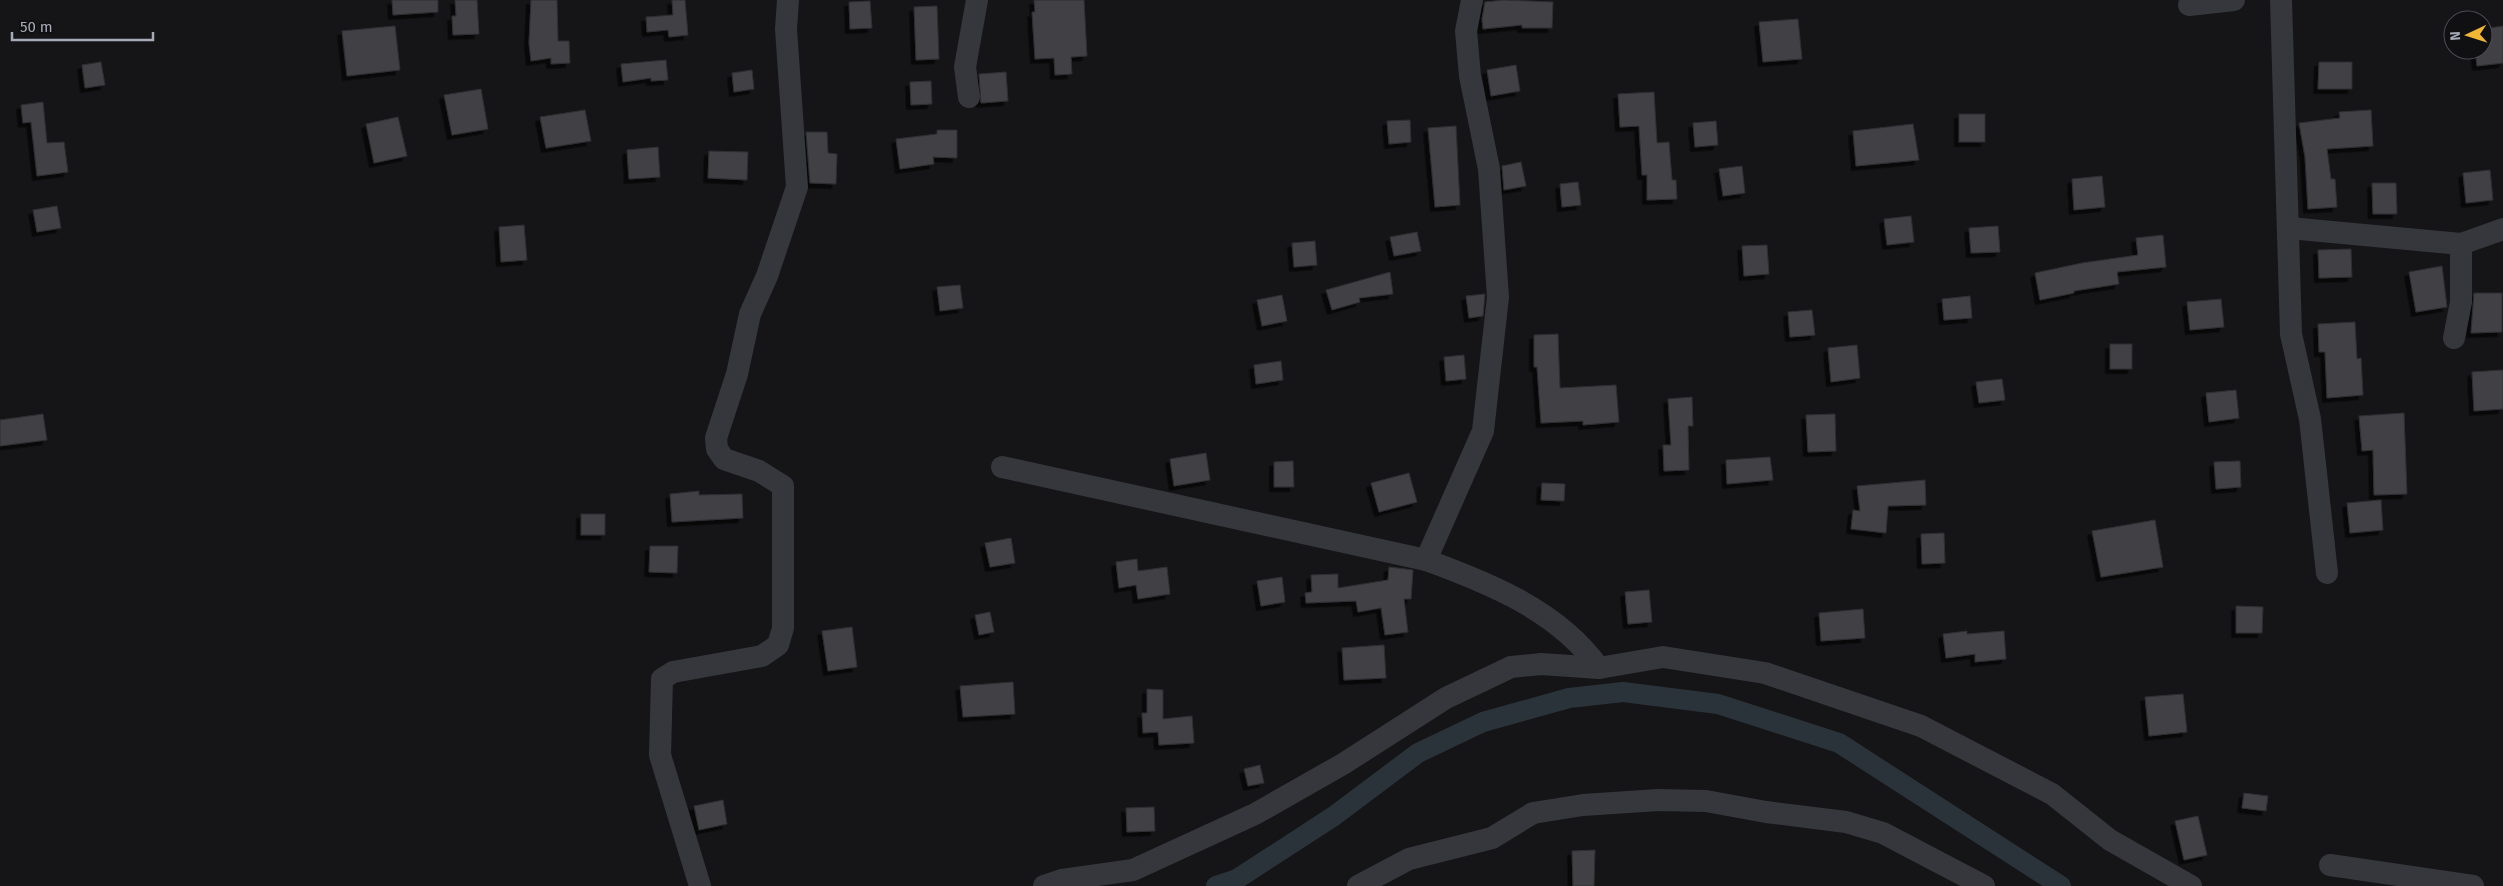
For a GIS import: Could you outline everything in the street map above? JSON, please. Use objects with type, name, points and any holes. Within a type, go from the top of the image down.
[{"type":"street","points":[[700,886],[660,755],[662,679],[673,672],[762,656],[778,645],[783,628],[783,486],[759,471],[724,459],[717,449],[716,438],[736,374],[750,314],[766,276],[797,187],[786,29],[788,0]]},
{"type":"street","points":[[969,97],[966,67],[977,0]]},
{"type":"street","points":[[1426,560],[1483,430],[1498,297],[1489,169],[1470,76],[1466,31],[1472,0]]},
{"type":"street","points":[[2189,5],[2234,0]]},
{"type":"street","points":[[2281,0],[2291,334],[2310,419],[2327,573]]},
{"type":"street","points":[[2289,228],[2461,244],[2503,230]]},
{"type":"street","points":[[2454,338],[2461,302],[2461,244]]},
{"type":"street","points":[[1002,467],[1426,560],[1485,582],[1530,607],[1550,620],[1590,656],[1599,668]]},
{"type":"street","points":[[1044,886],[1062,880],[1133,870],[1255,814],[1343,764],[1446,698],[1512,667],[1542,664],[1599,668],[1663,657],[1766,674],[1921,726],[2052,794],[2110,840],[2192,886]]},
{"type":"street","points":[[1358,886],[1409,859],[1492,838],[1533,813],[1583,805],[1658,800],[1706,801],[1766,812],[1846,822],[1883,833],[1984,886]]},
{"type":"street","points":[[2330,865],[2473,886]]},
{"type":"building","points":[[392,0],[438,0],[438,12],[393,15]]},
{"type":"building","points":[[455,0],[477,0],[479,34],[453,35],[452,16],[456,16]]},
{"type":"building","points":[[531,0],[557,0],[558,41],[569,41],[570,63],[551,64],[551,58],[531,61],[529,43]]},
{"type":"building","points":[[672,0],[685,0],[688,35],[669,37],[668,30],[647,32],[646,17],[673,15]]},
{"type":"building","points":[[1034,0],[1084,0],[1087,56],[1071,57],[1072,74],[1055,75],[1054,58],[1035,59],[1032,12],[1035,12]]},
{"type":"building","points":[[1504,0],[1553,2],[1552,28],[1522,28],[1522,25],[1483,29],[1482,19],[1485,2]]},
{"type":"building","points":[[870,1],[872,28],[850,29],[849,2]]},
{"type":"building","points":[[937,6],[939,59],[916,60],[914,7]]},
{"type":"building","points":[[1798,19],[1802,59],[1763,62],[1759,22]]},
{"type":"building","points":[[395,26],[400,70],[347,76],[342,31]]},
{"type":"building","points":[[2503,26],[2503,63],[2477,66],[2476,60],[2493,60],[2493,28]]},
{"type":"building","points":[[666,60],[668,80],[651,81],[651,78],[623,82],[621,64]]},
{"type":"building","points":[[101,62],[105,85],[85,88],[82,65]]},
{"type":"building","points":[[2319,62],[2352,62],[2352,89],[2318,89]]},
{"type":"building","points":[[1516,65],[1520,91],[1491,96],[1487,70]]},
{"type":"building","points":[[752,70],[754,89],[734,92],[732,73]]},
{"type":"building","points":[[1006,72],[1008,101],[981,103],[979,74]]},
{"type":"building","points":[[931,81],[932,104],[911,105],[910,82]]},
{"type":"building","points":[[481,89],[488,129],[452,135],[444,95]]},
{"type":"building","points":[[1654,92],[1657,143],[1669,142],[1672,180],[1676,180],[1677,199],[1647,200],[1647,175],[1642,175],[1639,126],[1620,127],[1618,94]]},
{"type":"building","points":[[43,102],[47,143],[64,142],[68,172],[37,176],[31,122],[23,123],[21,105]]},
{"type":"building","points":[[585,110],[591,141],[546,148],[540,117]]},
{"type":"building","points":[[2371,110],[2373,146],[2327,149],[2331,179],[2335,179],[2337,207],[2308,209],[2305,157],[2299,123],[2340,118],[2339,112]]},
{"type":"building","points":[[1959,114],[1985,114],[1985,142],[1959,142]]},
{"type":"building","points":[[398,117],[407,156],[374,163],[366,124]]},
{"type":"building","points":[[1410,120],[1411,142],[1389,144],[1387,121]]},
{"type":"building","points":[[1716,121],[1718,145],[1695,147],[1693,123]]},
{"type":"building","points":[[1913,124],[1919,160],[1856,166],[1853,131]]},
{"type":"building","points":[[1456,126],[1460,205],[1435,207],[1428,128]]},
{"type":"building","points":[[937,130],[957,130],[957,158],[933,157],[934,164],[900,169],[896,139],[937,134]]},
{"type":"building","points":[[806,132],[827,132],[828,153],[837,154],[836,184],[810,183]]},
{"type":"building","points":[[658,147],[660,177],[629,179],[627,150]]},
{"type":"building","points":[[709,151],[748,152],[747,180],[708,178]]},
{"type":"building","points":[[1521,162],[1526,186],[1504,190],[1502,166]]},
{"type":"building","points":[[1742,166],[1745,193],[1723,196],[1719,169]]},
{"type":"building","points":[[2490,170],[2493,200],[2466,203],[2463,173]]},
{"type":"building","points":[[2102,176],[2105,207],[2074,210],[2072,179]]},
{"type":"building","points":[[1578,182],[1581,205],[1562,207],[1560,184]]},
{"type":"building","points":[[2372,183],[2396,183],[2397,214],[2373,214]]},
{"type":"building","points":[[57,206],[61,228],[37,232],[33,210]]},
{"type":"building","points":[[1911,216],[1914,242],[1887,245],[1884,219]]},
{"type":"building","points":[[524,225],[527,260],[501,262],[499,227]]},
{"type":"building","points":[[1998,226],[2000,252],[1971,253],[1969,228]]},
{"type":"building","points":[[1417,232],[1421,251],[1394,256],[1390,237]]},
{"type":"building","points":[[2163,235],[2166,267],[2117,272],[2119,284],[2074,291],[2074,293],[2040,300],[2035,273],[2082,263],[2138,255],[2136,238]]},
{"type":"building","points":[[1315,241],[1317,265],[1294,267],[1292,243]]},
{"type":"building","points":[[1767,245],[1769,274],[1744,276],[1742,246]]},
{"type":"building","points":[[2351,249],[2352,277],[2319,278],[2318,250]]},
{"type":"building","points":[[2442,266],[2447,307],[2416,312],[2409,272]]},
{"type":"building","points":[[1390,272],[1393,294],[1359,298],[1360,302],[1332,310],[1326,290]]},
{"type":"building","points":[[960,285],[963,308],[940,311],[937,287]]},
{"type":"building","points":[[2474,293],[2502,293],[2502,332],[2471,333]]},
{"type":"building","points":[[1485,294],[1483,316],[1469,318],[1466,296]]},
{"type":"building","points":[[1282,295],[1287,321],[1262,326],[1257,300]]},
{"type":"building","points":[[1970,296],[1972,318],[1944,320],[1942,299]]},
{"type":"building","points":[[2221,299],[2224,327],[2190,330],[2187,302]]},
{"type":"building","points":[[1812,310],[1815,335],[1790,337],[1788,312]]},
{"type":"building","points":[[2355,322],[2357,359],[2361,358],[2363,395],[2327,398],[2325,352],[2319,352],[2318,324]]},
{"type":"building","points":[[1558,334],[1560,388],[1616,385],[1619,422],[1583,425],[1583,421],[1541,423],[1537,367],[1534,367],[1534,335]]},
{"type":"building","points":[[2110,344],[2132,344],[2132,369],[2110,369]]},
{"type":"building","points":[[1857,345],[1860,378],[1831,382],[1828,348]]},
{"type":"building","points":[[1464,355],[1466,379],[1446,381],[1444,357]]},
{"type":"building","points":[[1281,361],[1283,380],[1256,384],[1254,365]]},
{"type":"building","points":[[2503,370],[2503,409],[2474,411],[2472,372]]},
{"type":"building","points":[[2002,379],[2005,400],[1979,403],[1976,382]]},
{"type":"building","points":[[2236,390],[2239,418],[2209,422],[2206,393]]},
{"type":"building","points":[[1692,397],[1693,426],[1688,426],[1689,470],[1664,471],[1663,445],[1671,445],[1668,399]]},
{"type":"building","points":[[2404,413],[2407,494],[2374,495],[2373,450],[2362,451],[2359,416]]},
{"type":"building","points":[[43,414],[47,440],[0,446],[0,420]]},
{"type":"building","points":[[1835,414],[1836,451],[1808,452],[1806,415]]},
{"type":"building","points":[[1206,453],[1210,480],[1174,486],[1170,459]]},
{"type":"building","points":[[1770,457],[1773,480],[1727,484],[1726,460]]},
{"type":"building","points":[[1293,461],[1294,487],[1274,487],[1274,462]]},
{"type":"building","points":[[2240,461],[2241,487],[2216,489],[2214,462]]},
{"type":"building","points":[[1409,473],[1417,502],[1379,512],[1371,483]]},
{"type":"building","points":[[1925,480],[1926,505],[1888,506],[1886,533],[1851,529],[1853,510],[1860,511],[1857,486]]},
{"type":"building","points":[[1542,483],[1565,484],[1564,501],[1541,500]]},
{"type":"building","points":[[699,491],[699,495],[742,494],[743,518],[672,522],[670,494]]},
{"type":"building","points":[[2381,500],[2383,530],[2350,533],[2347,503]]},
{"type":"building","points":[[581,514],[605,514],[605,535],[581,535]]},
{"type":"building","points":[[2155,520],[2163,567],[2101,577],[2092,531]]},
{"type":"building","points":[[1944,533],[1945,563],[1922,564],[1921,534]]},
{"type":"building","points":[[1011,538],[1015,563],[990,567],[985,543]]},
{"type":"building","points":[[650,546],[678,546],[677,573],[649,572]]},
{"type":"building","points":[[1137,559],[1138,571],[1167,567],[1170,594],[1138,599],[1136,585],[1119,588],[1116,562]]},
{"type":"building","points":[[1389,567],[1413,570],[1411,599],[1404,599],[1408,632],[1385,635],[1381,608],[1358,612],[1356,601],[1306,603],[1305,593],[1312,592],[1311,575],[1338,574],[1338,588],[1388,580]]},
{"type":"building","points":[[1282,577],[1285,602],[1261,606],[1257,581]]},
{"type":"building","points":[[1649,590],[1652,622],[1628,624],[1625,592]]},
{"type":"building","points":[[2236,606],[2263,607],[2262,633],[2236,633]]},
{"type":"building","points":[[1863,609],[1865,638],[1821,641],[1819,613]]},
{"type":"building","points":[[990,612],[994,632],[979,635],[975,615]]},
{"type":"building","points":[[852,627],[857,667],[828,671],[822,631]]},
{"type":"building","points":[[1967,631],[1967,634],[2004,631],[2006,659],[1975,662],[1975,654],[1946,658],[1943,634]]},
{"type":"building","points":[[1384,645],[1386,678],[1344,680],[1342,648]]},
{"type":"building","points":[[1013,682],[1015,714],[963,717],[960,686]]},
{"type":"building","points":[[1147,689],[1163,690],[1163,719],[1192,716],[1194,743],[1159,745],[1158,732],[1143,733],[1142,713],[1147,713]]},
{"type":"building","points":[[2183,694],[2187,732],[2149,736],[2145,697]]},
{"type":"building","points":[[1260,765],[1264,783],[1248,786],[1244,769]]},
{"type":"building","points":[[2244,793],[2268,796],[2266,811],[2242,808]]},
{"type":"building","points":[[723,800],[727,824],[699,830],[694,806]]},
{"type":"building","points":[[1154,807],[1155,831],[1127,832],[1126,808]]},
{"type":"building","points":[[2198,816],[2207,855],[2184,860],[2175,821]]},
{"type":"building","points":[[1595,850],[1594,886],[1573,886],[1572,851]]},
{"type":"waterway","points":[[1216,886],[1237,879],[1334,816],[1418,753],[1483,722],[1569,698],[1623,692],[1718,704],[1839,743],[2061,886]]}]
